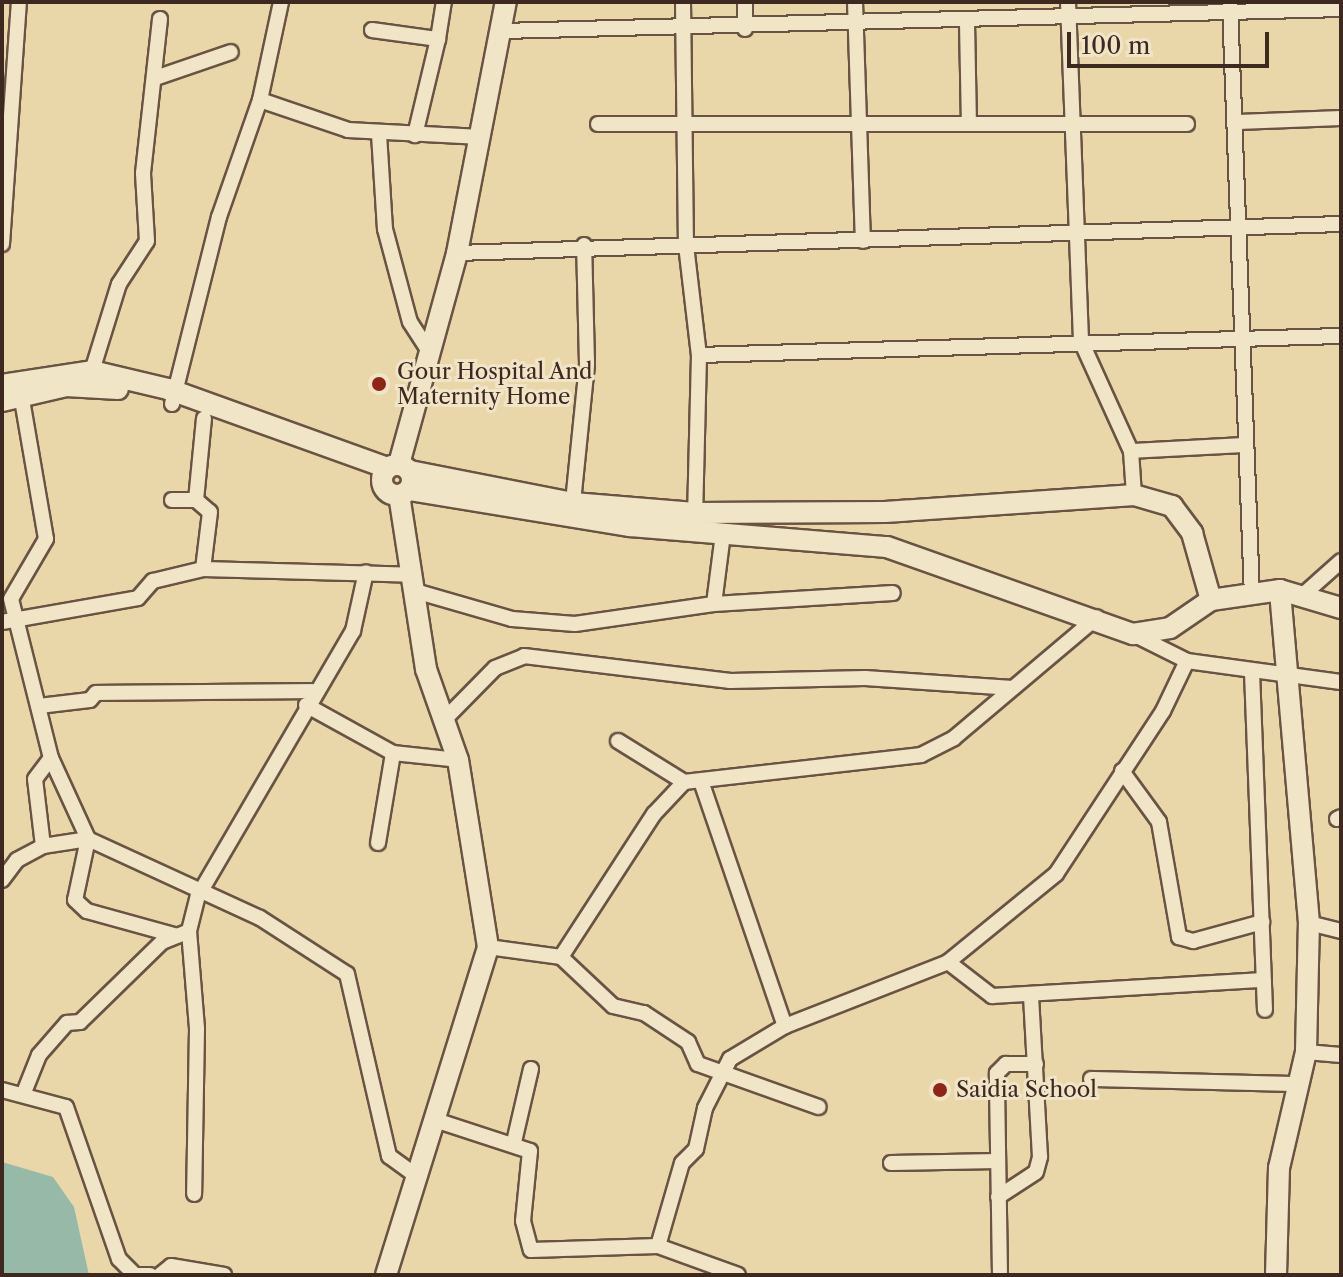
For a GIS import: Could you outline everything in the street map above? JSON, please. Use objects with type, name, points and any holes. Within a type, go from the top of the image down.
[{"type":"street","points":[[2,244],[6,101],[19,2]]},
{"type":"street","points":[[174,398],[219,217],[260,100],[281,2]]},
{"type":"street","points":[[415,135],[444,2]]},
{"type":"street","points":[[393,1270],[414,1174],[488,947],[458,760],[443,721],[414,583],[398,478],[426,347],[457,253],[506,2]]},
{"type":"street","points":[[683,2],[686,245],[699,355],[694,523]]},
{"type":"street","points":[[745,2],[745,29]]},
{"type":"street","points":[[855,2],[863,241]]},
{"type":"street","points":[[1068,2],[1076,124],[1081,341],[1131,451],[1134,495]]},
{"type":"street","points":[[502,31],[684,31],[967,22],[1230,7],[1341,9]]},
{"type":"street","points":[[1230,7],[1238,122],[1242,342],[1252,596]]},
{"type":"street","points":[[92,371],[119,284],[147,241],[143,173],[160,19]]},
{"type":"street","points":[[967,22],[969,124]]},
{"type":"street","points":[[372,30],[438,39]]},
{"type":"street","points":[[155,78],[231,52]]},
{"type":"street","points":[[260,100],[379,134],[481,137]]},
{"type":"street","points":[[1238,122],[1341,118]]},
{"type":"street","points":[[598,124],[1187,124]]},
{"type":"street","points":[[379,134],[385,229],[410,322],[426,347]]},
{"type":"street","points":[[457,253],[584,245],[863,241],[1240,230],[1341,224]]},
{"type":"street","points":[[572,510],[587,364],[584,245]]},
{"type":"street","points":[[699,355],[1081,341],[1242,342],[1341,336]]},
{"type":"street","points":[[2,385],[92,371],[398,478]]},
{"type":"street","points":[[183,933],[87,911],[75,900],[88,839],[51,758],[11,592],[46,539],[12,397],[106,385],[174,398],[204,418],[398,478],[572,510],[694,523],[783,511],[885,512],[1134,495],[1179,515],[1192,533],[1211,600]]},
{"type":"street","points":[[196,500],[204,418]]},
{"type":"street","points":[[1131,451],[1246,445]]},
{"type":"street","points":[[172,500],[196,500],[210,512],[203,569]]},
{"type":"street","points":[[780,538],[783,511]]},
{"type":"street","points":[[694,523],[723,534],[887,547],[1098,616],[1187,661],[1252,672],[1341,681]]},
{"type":"street","points":[[714,604],[723,534]]},
{"type":"street","points":[[1305,593],[1341,561]]},
{"type":"street","points":[[2,622],[18,623],[138,598],[153,581],[203,569],[366,572],[414,583],[512,619],[575,624],[714,604],[893,593]]},
{"type":"street","points":[[23,1095],[39,1055],[67,1023],[80,1022],[183,933],[198,896],[309,698],[353,631],[366,572]]},
{"type":"street","points":[[1276,1275],[1275,1207],[1296,1084],[1306,1052],[1309,923],[1282,673],[1280,590]]},
{"type":"street","points":[[1133,634],[1170,628],[1211,600],[1280,590],[1305,593],[1341,608]]},
{"type":"street","points":[[618,741],[684,782],[921,755],[1013,688],[1098,616]]},
{"type":"street","points":[[443,721],[495,668],[524,656],[720,681],[865,678],[1013,688]]},
{"type":"street","points":[[658,1246],[718,1075],[741,1047],[785,1026],[948,962],[1056,874],[1187,661]]},
{"type":"street","points":[[1252,672],[1265,1010]]},
{"type":"street","points":[[39,706],[90,700],[96,693],[309,698],[393,753],[458,760]]},
{"type":"street","points":[[378,843],[393,753]]},
{"type":"street","points":[[43,846],[35,779],[51,758]]},
{"type":"street","points":[[1122,771],[1159,822],[1179,937],[1193,941],[1262,922]]},
{"type":"street","points":[[701,781],[785,1026]]},
{"type":"street","points":[[561,957],[654,814],[684,782]]},
{"type":"street","points":[[2,880],[17,860],[43,846],[88,839],[191,884],[198,896],[260,918],[347,974],[389,1156],[414,1174]]},
{"type":"street","points":[[1309,923],[1341,931]]},
{"type":"street","points":[[183,933],[197,1029],[194,1194]]},
{"type":"street","points":[[488,947],[561,957],[613,1006],[644,1013],[688,1042],[698,1064],[718,1075],[819,1107]]},
{"type":"street","points":[[948,962],[978,991],[1031,994],[1264,980]]},
{"type":"street","points":[[998,1197],[1036,1172],[1040,1157],[1031,994]]},
{"type":"street","points":[[1306,1052],[1341,1055]]},
{"type":"street","points":[[1000,1275],[997,1073],[1006,1064],[1036,1064]]},
{"type":"street","points":[[514,1142],[531,1069]]},
{"type":"street","points":[[1091,1079],[1296,1084]]},
{"type":"street","points":[[2,1090],[66,1107],[119,1259],[135,1275],[150,1275]]},
{"type":"street","points":[[432,1119],[514,1142],[535,1160],[523,1202],[531,1250],[658,1246],[738,1275]]},
{"type":"street","points":[[891,1163],[998,1161]]},
{"type":"street","points":[[160,1275],[171,1266],[224,1275]]},
{"type":"shaded area","points":[[2,1162],[53,1177],[74,1207],[89,1275],[2,1275]]},
{"type":"place","name":"Gour Hospital And Maternity Home","points":[[379,384]]},
{"type":"place","name":"Saidia School","points":[[940,1090]]}]
